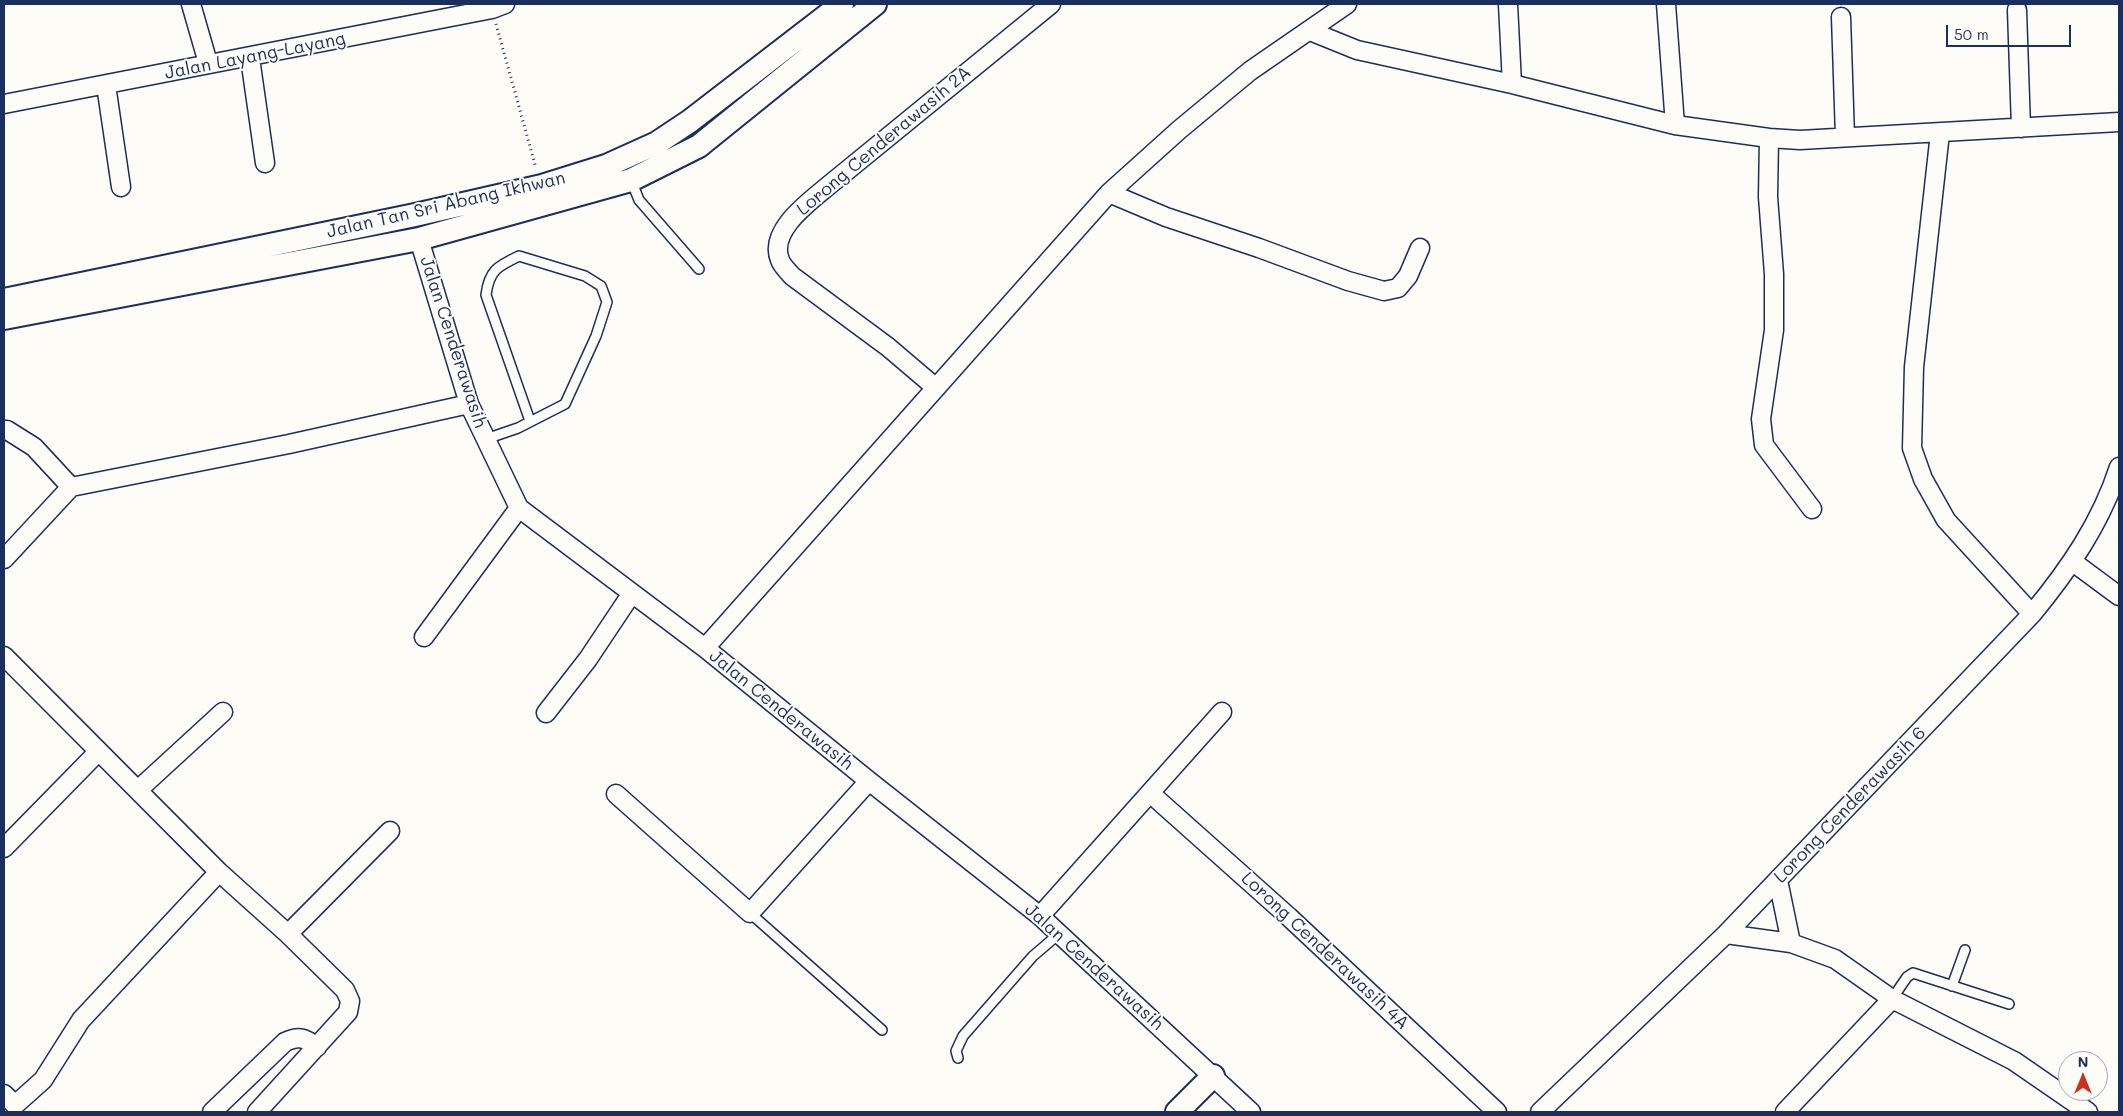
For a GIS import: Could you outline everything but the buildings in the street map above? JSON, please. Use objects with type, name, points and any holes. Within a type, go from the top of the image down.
[{"type":"street","points":[[191,4],[208,63]]},
{"type":"street","name":"Jalan Tan Sri Abang Ikhwan","points":[[4,300],[542,186],[606,166],[657,143],[690,121],[842,4]]},
{"type":"street","points":[[631,180],[699,146],[875,4]]},
{"type":"street","name":"Lorong Cenderawasih 2A","points":[[935,387],[888,347],[792,276],[780,261],[778,250],[782,232],[794,215],[828,186],[1051,4]]},
{"type":"street","points":[[705,648],[1109,193],[1179,130],[1250,71],[1347,4]]},
{"type":"street","points":[[1508,4],[1512,84]]},
{"type":"street","points":[[1666,4],[1675,125]]},
{"type":"street","name":"Jalan Layang-Layang","points":[[4,104],[208,63],[250,58],[499,6]]},
{"type":"street","points":[[2016,10],[2021,128]]},
{"type":"street","points":[[1841,17],[1844,137]]},
{"type":"street","points":[[1310,31],[1357,50],[1512,84],[1675,125],[1769,138],[1800,140],[2119,122]]},
{"type":"street","points":[[250,58],[265,162]]},
{"type":"street","points":[[106,85],[120,187]]},
{"type":"street","points":[[1940,133],[1918,328],[1912,448],[1923,479],[1946,520],[2032,614]]},
{"type":"street","points":[[1769,138],[1768,198],[1774,274],[1774,330],[1761,419],[1764,445],[1812,509]]},
{"type":"street","name":"Jalan Tan Sri Abang Ikhwan","points":[[4,318],[418,239],[631,180]]},
{"type":"street","points":[[1109,193],[1166,217],[1259,248],[1348,281],[1384,291],[1398,288],[1408,276],[1420,248]]},
{"type":"street","name":"Jalan Cenderawasih","points":[[418,239],[469,404],[519,508],[705,648],[1040,916],[1251,1112]]},
{"type":"street","points":[[4,559],[71,487],[290,444],[469,404]]},
{"type":"street","points":[[4,430],[34,447],[71,487]]},
{"type":"street","name":"Lorong Cenderawasih 6","points":[[1540,1112],[1726,934],[2032,614],[2073,562],[2109,499],[2119,467]]},
{"type":"street","points":[[424,637],[519,508]]},
{"type":"street","points":[[2073,562],[2119,596]]},
{"type":"street","points":[[546,713],[588,658],[632,593]]},
{"type":"street","points":[[4,656],[219,872],[288,934],[345,990],[350,1001],[348,1012],[257,1112]]},
{"type":"street","points":[[138,790],[223,712]]},
{"type":"street","points":[[1040,916],[1222,712]]},
{"type":"street","points":[[4,848],[98,752]]},
{"type":"street","points":[[616,794],[750,913],[869,781]]},
{"type":"street","name":"Lorong Cenderawasih 4A","points":[[1150,792],[1290,917],[1497,1112]]},
{"type":"street","points":[[288,934],[390,831]]},
{"type":"street","points":[[9,1104],[43,1080],[81,1020],[219,872]]},
{"type":"street","points":[[1778,880],[1790,943]]},
{"type":"street","points":[[1726,934],[1790,943],[1835,959],[1892,999],[2014,1061],[2088,1112]]},
{"type":"street","points":[[1785,1112],[1892,999]]},
{"type":"street","points":[[212,1112],[285,1042],[296,1036],[306,1039],[318,1047]]},
{"type":"street","points":[[1177,1112],[1213,1076]]},
{"type":"lane","points":[[631,180],[639,200],[699,269]]},
{"type":"lane","points":[[486,439],[518,428],[564,404],[596,336],[607,302],[601,286],[585,276],[519,256],[500,264],[488,279],[486,295],[530,421]]},
{"type":"lane","points":[[750,913],[882,1030]]},
{"type":"lane","points":[[958,1058],[956,1051],[963,1036],[1034,956],[1060,933]]},
{"type":"lane","points":[[1952,986],[1965,950]]},
{"type":"lane","points":[[1892,999],[1907,977],[1913,973],[2008,1004]]},
{"type":"path","points":[[499,6],[542,186]]}]
